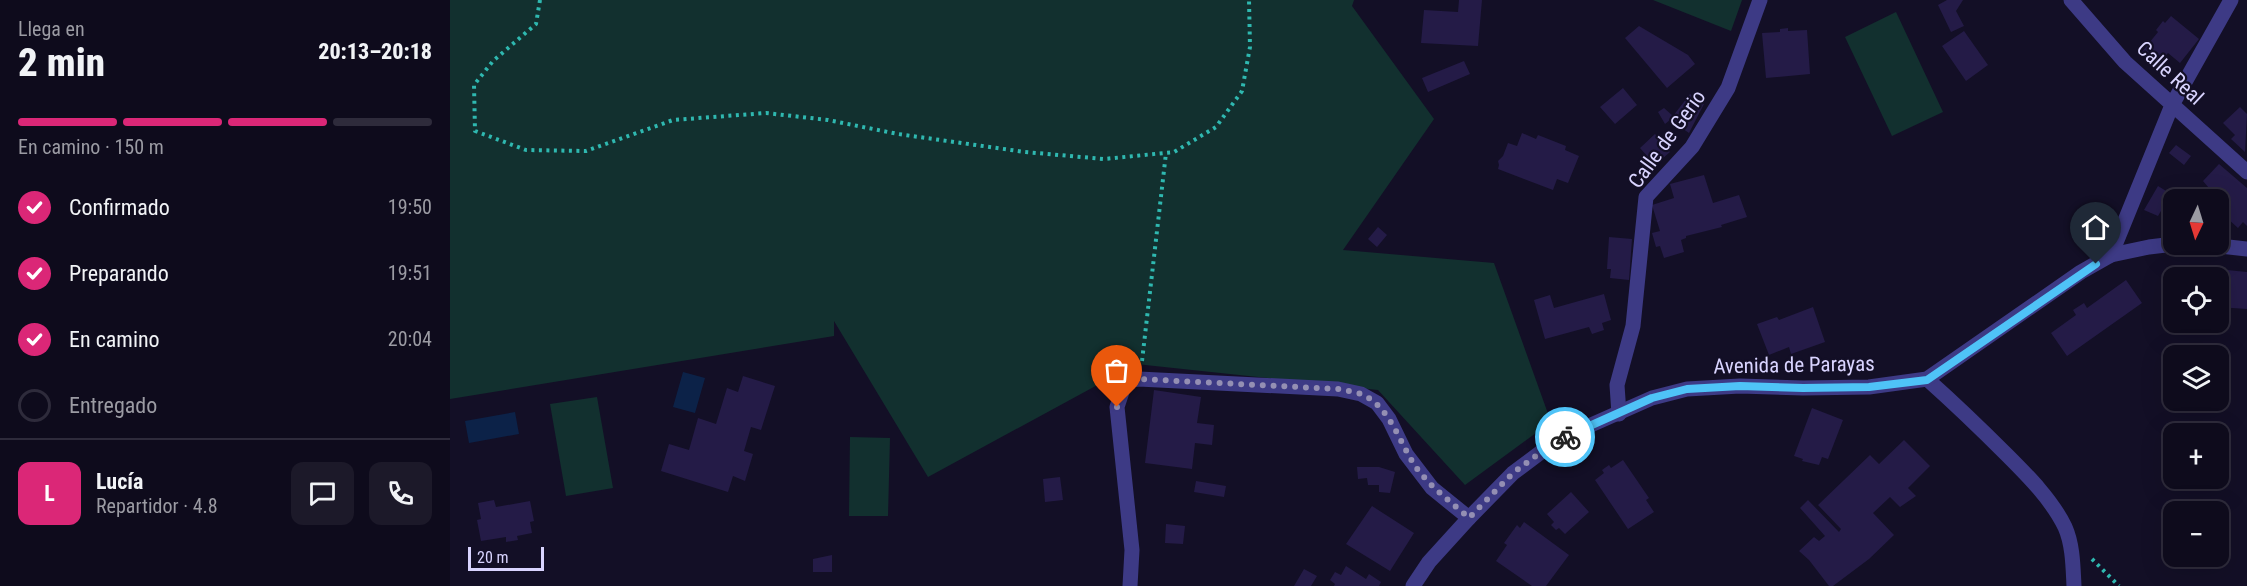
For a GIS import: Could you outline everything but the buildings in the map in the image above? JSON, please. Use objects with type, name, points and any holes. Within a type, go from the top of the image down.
[{"type":"street","name":"Calle de Gerio","points":[[1619,414],[1617,385],[1633,326],[1646,197],[1692,147],[1728,88],[1760,0]]},
{"type":"street","name":"Calle Real","points":[[2071,0],[2125,62],[2247,172]]},
{"type":"street","points":[[2111,255],[2172,105],[2230,2]]},
{"type":"street","name":"Avenida de Parayas","points":[[1413,586],[1429,562],[1513,473],[1557,440],[1652,398],[1687,389],[1740,386],[1869,387],[1927,380],[2081,272],[2111,255],[2163,245]]},
{"type":"street","points":[[2229,247],[2247,249]]},
{"type":"street","points":[[1130,586],[1132,550],[1117,407],[1123,388],[1132,380],[1338,389],[1361,394],[1377,403],[1389,419],[1406,454],[1432,488],[1469,518]]},
{"type":"street","points":[[1927,380],[1974,421],[2030,479],[2047,501],[2064,526],[2069,540],[2074,586]]},
{"type":"path","points":[[540,0],[536,24],[493,61],[474,85],[475,131],[526,150],[586,151],[673,120],[766,113],[828,120],[898,134],[1025,152],[1104,159],[1174,152],[1216,127],[1242,91],[1250,47],[1250,0]]},
{"type":"path","points":[[1139,379],[1166,153]]},
{"type":"green space","points":[[450,0],[1354,0],[1352,6],[1434,119],[1343,250],[1494,263],[1551,422],[1465,485],[1378,390],[1136,364],[928,477],[834,321],[834,336],[450,399]]},
{"type":"green space","points":[[1653,0],[1742,0],[1731,31]]},
{"type":"green space","points":[[1896,12],[1943,112],[1892,136],[1845,37]]},
{"type":"green space","points":[[597,397],[613,488],[566,496],[550,404]]},
{"type":"green space","points":[[850,437],[890,438],[888,516],[849,516]]},
{"type":"water","points":[[683,372],[705,378],[695,413],[673,407]]},
{"type":"water","points":[[515,412],[519,434],[469,443],[465,421]]},
{"type":"way so far","points":[[1117,407],[1123,388],[1132,380],[1139,379],[1338,389],[1361,394],[1377,403],[1389,419],[1406,454],[1432,488],[1469,518],[1513,473],[1557,440],[1565,437]]},
{"type":"route","points":[[1565,437],[1652,398],[1687,389],[1740,386],[1869,387],[1927,380],[2081,272],[2096,264]]}]
